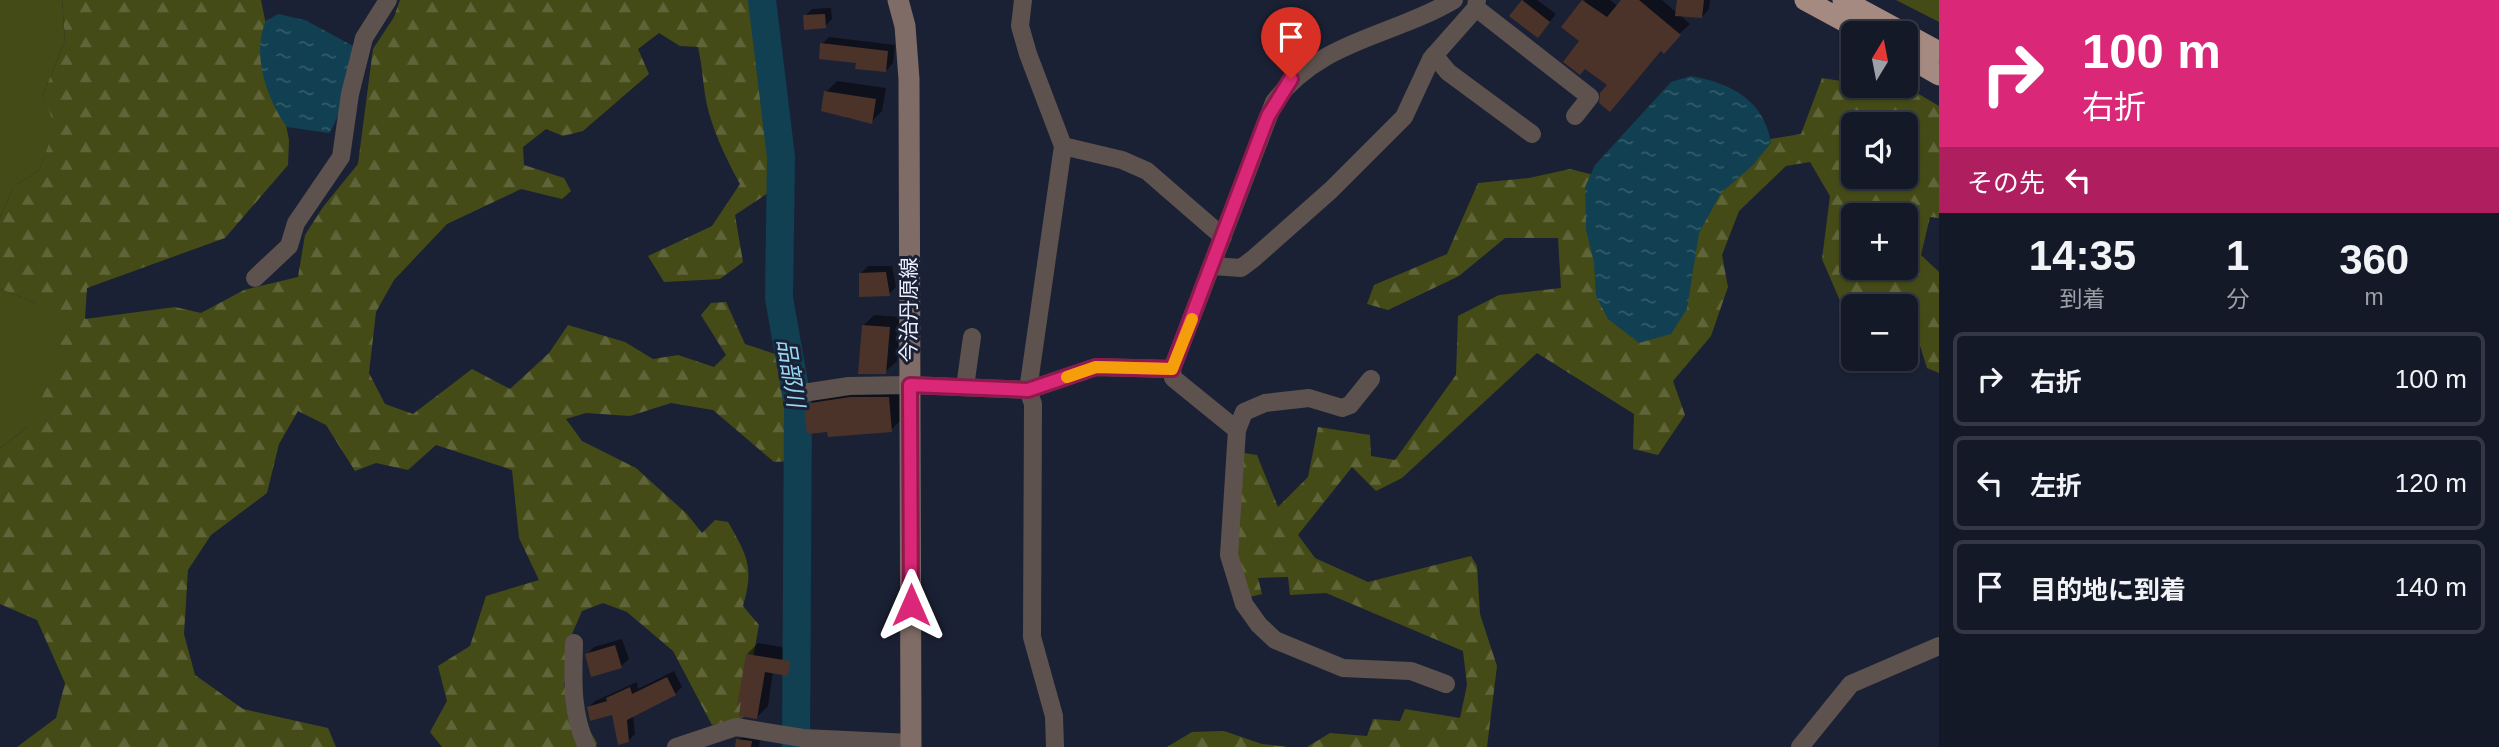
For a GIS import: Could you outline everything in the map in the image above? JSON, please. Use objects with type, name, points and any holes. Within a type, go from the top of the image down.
[{"type":"highway","points":[[1843,0],[1881,21]]},
{"type":"highway","points":[[1813,2],[1845,21]]},
{"type":"highway","points":[[1918,41],[1939,52]]},
{"type":"highway","points":[[1918,63],[1939,75]]},
{"type":"main road","name":"今治丹原線","points":[[898,0],[905,26],[909,79],[911,745]]},
{"type":"street","points":[[255,278],[289,246],[296,223],[341,157],[350,94],[364,38],[388,0]]},
{"type":"street","points":[[1023,0],[1020,26],[1027,54],[1063,146],[1028,390],[1032,404],[1032,637],[1054,716],[1055,747]]},
{"type":"street","points":[[1237,430],[1173,378],[1172,369],[1274,102],[1291,79],[1332,52],[1431,13],[1454,0]]},
{"type":"street","points":[[1213,266],[1241,268],[1331,190],[1404,117],[1434,55],[1476,4],[1590,97],[1575,116]]},
{"type":"street","points":[[1434,55],[1448,72],[1532,134]]},
{"type":"street","points":[[1063,146],[1122,160],[1147,171],[1223,236]]},
{"type":"street","points":[[965,387],[972,337]]},
{"type":"street","points":[[803,393],[849,386],[910,385],[1028,390],[1096,367],[1172,369]]},
{"type":"street","points":[[1371,379],[1350,405],[1342,408],[1309,398],[1265,403],[1244,412],[1237,430],[1229,555],[1244,604],[1259,625],[1275,640],[1343,668],[1411,671],[1446,684]]},
{"type":"street","points":[[574,643],[572,692],[578,726],[587,747]]},
{"type":"street","points":[[1800,747],[1851,684],[1939,646]]},
{"type":"street","points":[[676,747],[736,727],[803,738],[911,745]]},
{"type":"green space","points":[[0,0],[62,0],[65,41],[43,94],[55,127],[39,171],[14,186],[0,217]]},
{"type":"green space","points":[[62,0],[261,0],[289,140],[288,165],[225,238],[87,288],[85,319],[175,307],[201,313],[244,290],[298,277],[305,235],[323,207],[358,164],[373,49],[394,17],[400,0],[753,0],[772,154],[771,191],[735,215],[743,262],[720,279],[664,282],[648,256],[712,226],[740,184],[712,122],[705,97],[698,47],[680,46],[659,33],[638,49],[649,74],[583,131],[563,136],[546,129],[523,147],[524,165],[564,178],[571,191],[562,199],[521,189],[447,224],[394,280],[376,312],[369,373],[385,404],[413,414],[472,369],[510,389],[549,353],[568,325],[625,342],[653,359],[678,355],[714,367],[726,355],[701,315],[711,303],[726,302],[745,344],[775,354],[792,407],[792,461],[774,462],[713,410],[671,403],[630,416],[586,413],[566,419],[582,441],[636,468],[687,514],[702,533],[715,520],[728,522],[747,562],[748,581],[743,606],[759,625],[749,680],[756,711],[738,720],[712,725],[673,651],[627,612],[603,603],[582,611],[572,634],[564,686],[597,743],[596,747],[442,747],[430,732],[447,701],[438,666],[470,646],[486,596],[539,580],[519,538],[512,470],[436,445],[408,470],[376,463],[355,471],[326,425],[298,411],[279,444],[267,493],[211,535],[188,570],[184,634],[195,675],[243,709],[328,728],[336,747],[17,747],[56,718],[65,683],[37,620],[0,604],[0,448],[28,427],[36,303],[0,289],[0,217],[14,186],[39,171],[54,127],[43,94],[65,41]]},
{"type":"green space","points":[[1896,0],[1939,0],[1939,22]]},
{"type":"green space","points":[[1822,78],[1841,81],[1841,98],[1918,98],[1918,94],[1939,106],[1939,218],[1930,217],[1921,255],[1939,272],[1939,373],[1927,368],[1918,339],[1918,294],[1841,294],[1841,303],[1822,259],[1830,196],[1810,162],[1786,166],[1739,211],[1722,255],[1728,287],[1711,336],[1673,381],[1685,415],[1658,455],[1633,449],[1634,414],[1537,353],[1402,478],[1376,491],[1352,467],[1298,535],[1315,558],[1368,582],[1471,556],[1477,566],[1480,614],[1497,666],[1487,747],[1307,747],[1330,733],[1367,736],[1373,719],[1400,721],[1405,709],[1460,718],[1467,685],[1463,651],[1326,593],[1290,595],[1288,577],[1258,578],[1262,594],[1250,597],[1236,554],[1244,453],[1257,455],[1278,507],[1308,477],[1318,427],[1370,435],[1371,456],[1395,460],[1456,375],[1458,316],[1499,295],[1561,288],[1558,238],[1505,238],[1459,276],[1388,310],[1367,304],[1374,285],[1447,254],[1478,183],[1529,178],[1570,169],[1622,182],[1740,144],[1801,134]]},
{"type":"green space","points":[[0,289],[36,303],[57,329],[62,354],[28,427],[0,448]]},
{"type":"green space","points":[[1224,731],[1262,744],[1289,747],[1167,747],[1192,732]]},
{"type":"water","points":[[278,14],[305,20],[355,47],[338,115],[329,133],[287,127],[273,104],[263,76],[260,47],[266,21]]},
{"type":"water","points":[[1691,76],[1719,83],[1743,96],[1761,115],[1771,143],[1752,166],[1721,193],[1699,233],[1687,309],[1671,334],[1639,343],[1608,319],[1596,296],[1594,262],[1586,230],[1585,187],[1595,165],[1671,82]]},
{"type":"building","points":[[1522,0],[1550,22],[1538,38],[1509,16]]},
{"type":"building","points":[[1582,0],[1607,17],[1621,0],[1639,0],[1681,35],[1664,54],[1661,51],[1610,112],[1599,103],[1600,93],[1607,85],[1585,69],[1580,75],[1563,62],[1579,41],[1561,27]]},
{"type":"building","points":[[1677,0],[1704,0],[1702,18],[1675,16]]},
{"type":"building","points":[[825,14],[826,28],[804,30],[803,15]]},
{"type":"building","points":[[820,43],[888,51],[886,72],[855,69],[856,63],[819,59]]},
{"type":"building","points":[[824,91],[876,99],[872,124],[821,111]]},
{"type":"building","points":[[886,272],[890,296],[859,297],[859,273]]},
{"type":"building","points":[[862,325],[890,327],[886,374],[858,374]]},
{"type":"building","points":[[850,397],[889,397],[892,432],[828,437],[827,432],[807,434],[804,404]]},
{"type":"building","points":[[615,645],[622,668],[591,677],[585,654]]},
{"type":"building","points":[[746,654],[790,661],[788,676],[765,672],[757,719],[739,716],[741,700],[737,707]]},
{"type":"building","points":[[667,677],[676,695],[627,720],[629,742],[618,745],[612,715],[590,721],[587,707],[607,701],[606,698],[630,687],[632,694]]},
{"type":"building","points":[[736,739],[752,741],[751,747],[735,747]]},
{"type":"waterway","name":"品部川","points":[[762,0],[781,157],[779,298],[798,406],[796,747]]},
{"type":"slow traffic","points":[[1067,377],[1096,367],[1172,369],[1192,319]]},
{"type":"route","points":[[911,605],[910,385],[1028,390],[1096,367],[1172,369],[1268,116],[1274,102],[1291,79]]}]
